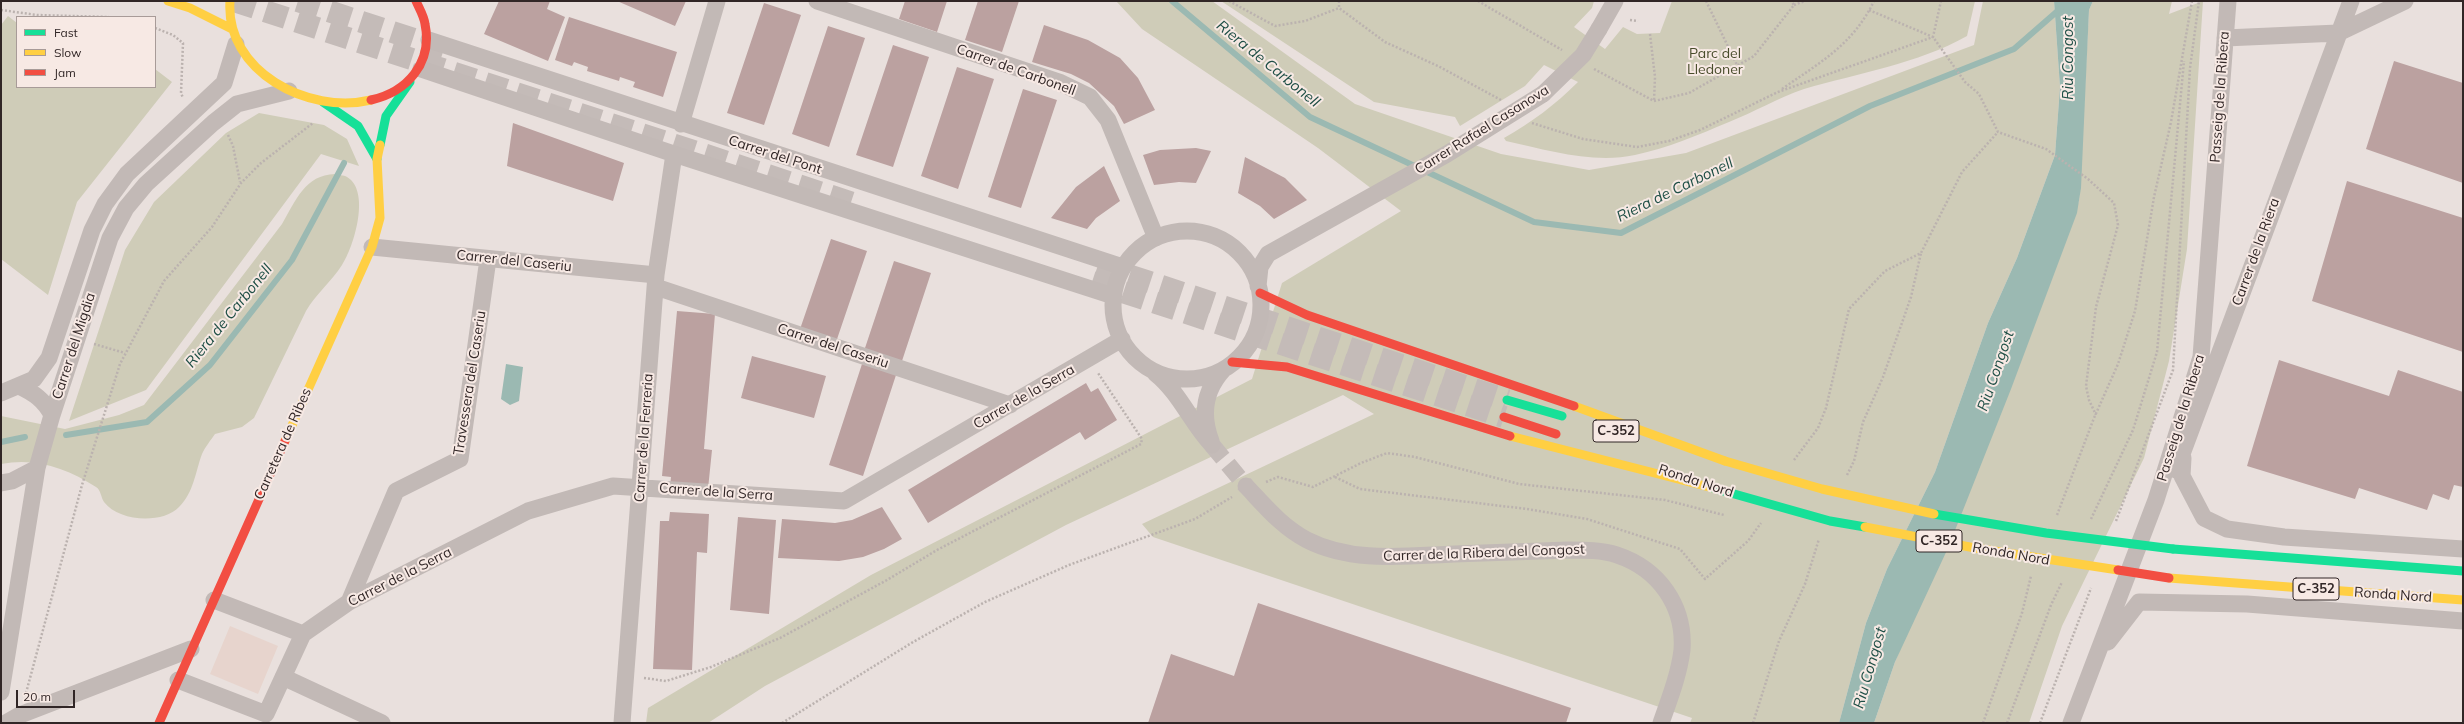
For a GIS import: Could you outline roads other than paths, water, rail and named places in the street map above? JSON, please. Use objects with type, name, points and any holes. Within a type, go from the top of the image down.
[{"type":"main road","points":[[168,1],[190,8],[234,37],[257,69],[289,91],[321,100],[353,103],[378,98],[410,82]]},
{"type":"main road","points":[[230,1],[228,10],[234,37]]},
{"type":"main road","points":[[416,1],[422,5],[429,40],[421,69]]},
{"type":"main road","name":"Carretera de Ribes","points":[[159,723],[190,649],[214,600],[372,247],[380,218],[376,159],[386,116],[421,69]]},
{"type":"main road","name":"Carretera de Ribes","points":[[321,100],[358,126],[376,159]]},
{"type":"main road","points":[[1259,290],[1307,315],[1526,388],[1725,461]]},
{"type":"main road","points":[[1228,365],[1287,367],[1495,432],[1713,488]]},
{"type":"main road","name":"C-352","points":[[1507,400],[1575,419]]},
{"type":"main road","points":[[1504,417],[1565,437]]},
{"type":"main road","name":"Ronda Nord","points":[[1605,428],[1836,493],[1965,519],[2095,540],[2173,549],[2463,571]]},
{"type":"main road","name":"Ronda Nord","points":[[1595,448],[1713,488],[1830,521],[1998,552],[2169,578],[2463,600]]},
{"type":"street","points":[[681,124],[717,1]]},
{"type":"street","name":"Carrer de Carbonell","points":[[817,1],[1059,82],[1090,98],[1108,120],[1156,238]]},
{"type":"street","name":"Carrer Rafael Casanova","points":[[1276,250],[1447,154],[1516,112],[1542,94],[1583,55],[1615,1]]},
{"type":"street","name":"Passeig de la Ribera","points":[[2071,723],[2156,500],[2201,357],[2228,1]]},
{"type":"street","name":"Carrer de la Riera","points":[[2156,500],[2172,480],[2183,453],[2351,1]]},
{"type":"street","points":[[2225,38],[2338,33],[2405,1]]},
{"type":"street","name":"Carrer del Migdia","points":[[19,386],[34,379],[49,358],[92,230],[105,204],[127,174],[196,111],[224,83],[234,37]]},
{"type":"street","name":"Carrer del Pont","points":[[429,40],[681,124],[1123,267]]},
{"type":"street","points":[[421,69],[674,154],[1113,296]]},
{"type":"street","name":"Carrer del Migdia","points":[[1,692],[37,468],[52,415],[110,238],[126,208],[146,184],[213,123],[237,104],[289,91]]},
{"type":"street","name":"Carrer de la Ferreria","points":[[622,723],[656,281],[674,154]]},
{"type":"street","points":[[1189,230],[1211,235],[1252,256],[1267,254],[1276,250],[1264,260],[1258,275],[1260,318],[1254,336],[1244,352],[1228,365],[1214,380],[1206,400],[1206,424],[1212,445],[1202,434],[1170,386],[1131,354],[1122,339],[1113,316],[1113,296],[1123,267],[1134,252],[1167,233],[1189,230]]},
{"type":"street","points":[[1231,245],[1246,261],[1259,290]]},
{"type":"street","name":"Carrer del Caseriu","points":[[372,247],[488,259],[656,281],[1010,405]]},
{"type":"street","name":"Travessera del Caseriu","points":[[349,602],[396,491],[460,460],[488,259]]},
{"type":"street","name":"Carrer de la Serra","points":[[303,634],[349,602],[528,511],[613,486],[844,501],[1122,339]]},
{"type":"street","points":[[1149,368],[1170,376],[1189,378],[1208,376],[1228,365]]},
{"type":"street","points":[[1,394],[19,386],[35,393],[46,404],[52,415]]},
{"type":"street","points":[[2183,413],[2182,476],[2204,518],[2227,529],[2284,537],[2463,549]]},
{"type":"street","points":[[1,483],[12,481],[37,468]]},
{"type":"street","name":"Carrer de la Ribera del Congost","points":[[1248,487],[1262,505],[1289,529],[1323,547],[1344,552],[1384,557],[1569,550],[1595,551],[1616,555],[1635,562],[1664,586],[1673,600],[1682,634],[1682,650],[1676,680],[1661,723]]},
{"type":"street","points":[[178,680],[267,719],[283,677],[303,634],[214,600]]},
{"type":"street","points":[[2094,664],[2115,632],[2139,602],[2247,604],[2463,621]]},
{"type":"street","points":[[13,719],[190,649]]},
{"type":"street","points":[[283,677],[382,723]]},
{"type":"water","name":"Riu Congost","points":[[2054,1],[2093,1],[2089,10],[2081,188],[2077,213],[2011,389],[1948,548],[1895,662],[1874,723],[1839,723],[1866,623],[1887,569],[1935,472],[1988,323],[2017,258],[2055,155],[2060,87]]},
{"type":"water","points":[[506,364],[523,367],[519,401],[510,405],[501,399]]},
{"type":"waterway","name":"Riera de Carbonell","points":[[1172,1],[1310,117],[1534,222],[1621,233],[1870,106],[2014,49],[2061,8]]},
{"type":"waterway","name":"Riera de Carbonell","points":[[66,435],[147,422],[210,365],[292,260],[344,163]]},
{"type":"waterway","name":"Riera de Carbonell","points":[[1,442],[25,437]]},
{"type":"tunnel","points":[[234,1],[856,204]]},
{"type":"tunnel","points":[[298,1],[444,49]]},
{"type":"tunnel","points":[[1098,265],[1507,400]]},
{"type":"tunnel","points":[[1092,282],[1504,417]]},
{"type":"tunnel","points":[[1212,445],[1246,486]]},
{"type":"park label","name":"Parc del Lledoner","points":[[1715,62]]}]
